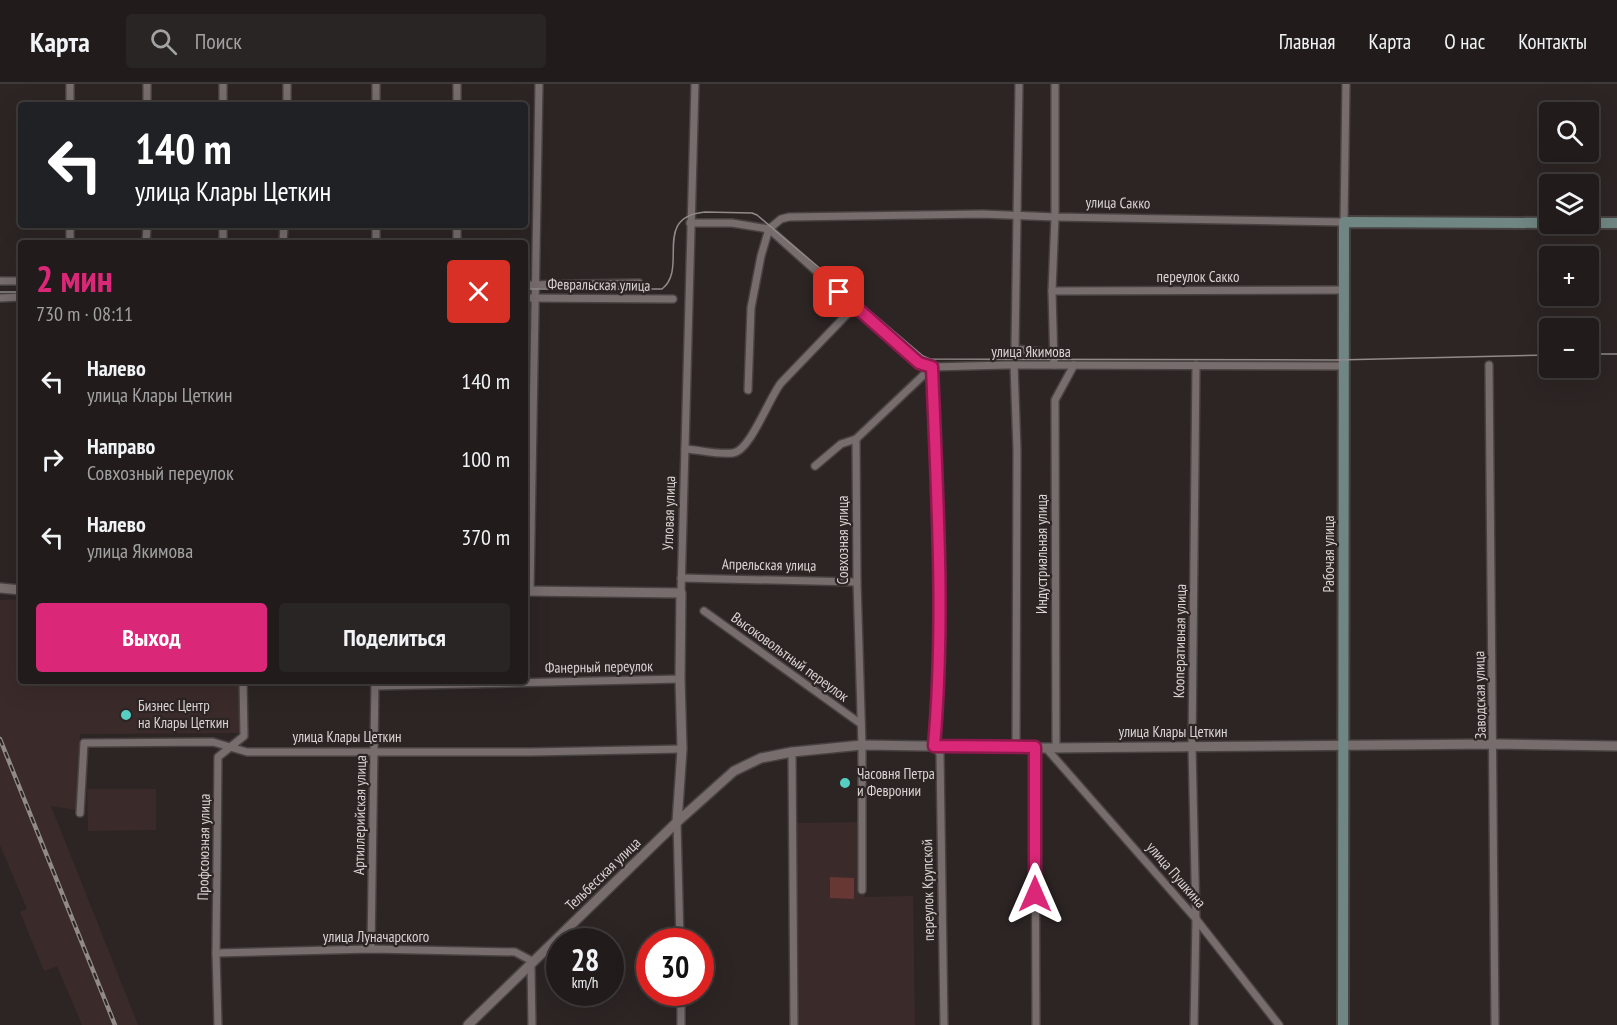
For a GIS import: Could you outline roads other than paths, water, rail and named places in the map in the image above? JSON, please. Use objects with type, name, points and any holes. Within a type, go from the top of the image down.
[{"type":"main road","name":"улица Сакко","points":[[1344,222],[1539,223]]},
{"type":"main road","name":"Рабочая улица","points":[[1343,1025],[1344,222]]},
{"type":"main road","points":[[1599,223],[1617,223]]},
{"type":"street","points":[[70,84],[70,102]]},
{"type":"street","points":[[147,84],[147,102]]},
{"type":"street","points":[[224,84],[224,102]]},
{"type":"street","points":[[287,84],[287,102]]},
{"type":"street","points":[[376,84],[376,102]]},
{"type":"street","points":[[457,84],[457,102]]},
{"type":"street","points":[[528,549],[539,84]]},
{"type":"street","name":"Угловая улица","points":[[680,928],[677,822],[682,749],[681,578],[695,84]]},
{"type":"street","points":[[1019,84],[1016,349],[1053,353]]},
{"type":"street","points":[[1054,365],[1052,291],[1055,217],[1055,84]]},
{"type":"street","name":"Рабочая улица","points":[[1344,222],[1346,84]]},
{"type":"street","name":"улица Сакко","points":[[769,229],[782,219],[789,217],[983,214],[1344,222]]},
{"type":"street","points":[[690,223],[732,224],[769,229],[919,363],[932,367],[856,439],[841,444],[815,466]]},
{"type":"street","points":[[748,390],[751,308],[760,256],[769,229]]},
{"type":"street","points":[[0,281],[18,281]]},
{"type":"street","points":[[528,285],[639,283]]},
{"type":"street","name":"переулок Сакко","points":[[1052,291],[1344,290]]},
{"type":"street","points":[[0,298],[18,297]]},
{"type":"street","name":"Февральская улица","points":[[528,298],[673,299]]},
{"type":"street","points":[[686,449],[735,453],[743,449],[780,383],[855,306]]},
{"type":"street","name":"улица Якимова","points":[[932,367],[1014,365],[1344,366]]},
{"type":"street","name":"Индустриальная улица","points":[[1014,365],[1017,450],[1016,747]]},
{"type":"street","name":"Индустриальная улица","points":[[1056,747],[1055,400],[1074,365]]},
{"type":"street","name":"Кооперативная улица","points":[[1194,1025],[1196,919],[1192,747],[1196,365]]},
{"type":"street","name":"Заводская улица","points":[[1489,365],[1495,1025]]},
{"type":"street","name":"переулок Крупской","points":[[932,367],[940,544],[937,750],[944,1025]]},
{"type":"street","name":"Совхозная улица","points":[[856,439],[857,582],[862,745],[862,890]]},
{"type":"street","name":"Апрельская улица","points":[[681,578],[857,582]]},
{"type":"street","points":[[0,588],[18,590]]},
{"type":"street","points":[[528,591],[681,593]]},
{"type":"street","name":"Высоковольтный переулок","points":[[704,612],[861,724]]},
{"type":"street","name":"Фанерный переулок","points":[[528,681],[680,679]]},
{"type":"street","name":"Профсоюзная улица","points":[[218,1025],[216,953],[218,757],[244,736],[243,684]]},
{"type":"street","name":"Артиллерийская улица","points":[[371,949],[375,684]]},
{"type":"street","name":"улица Клары Цеткин","points":[[80,813],[84,743],[213,742],[247,752],[682,749]]},
{"type":"street","name":"улица Клары Цеткин","points":[[734,771],[761,758],[792,752],[862,745],[937,750],[1016,747],[1494,744],[1617,746]]},
{"type":"street","points":[[1035,747],[1036,1025]]},
{"type":"street","name":"улица Пушкина","points":[[1046,748],[1196,919],[1280,1025]]},
{"type":"street","points":[[792,752],[794,1025]]},
{"type":"street","name":"Тельбесская улица","points":[[468,1025],[677,822],[734,771]]},
{"type":"street","name":"улица Луначарского","points":[[216,953],[371,949],[515,952],[532,963]]},
{"type":"street","points":[[532,963],[532,1025]]},
{"type":"street","points":[[681,1006],[681,1025]]},
{"type":"tram line","points":[[528,289],[662,289],[673,269],[673,244],[679,223],[689,216],[705,212],[752,213],[923,356],[930,359],[1337,360],[1539,355]]},
{"type":"tram line","points":[[0,292],[18,292]]},
{"type":"tram line","points":[[1599,354],[1617,354]]},
{"type":"railway","points":[[0,739],[115,1025]]},
{"type":"place","name":"Бизнес Центр на Клары Цеткин","points":[[126,715]]},
{"type":"place","name":"Часовня Петра и Февронии","points":[[845,783]]}]
